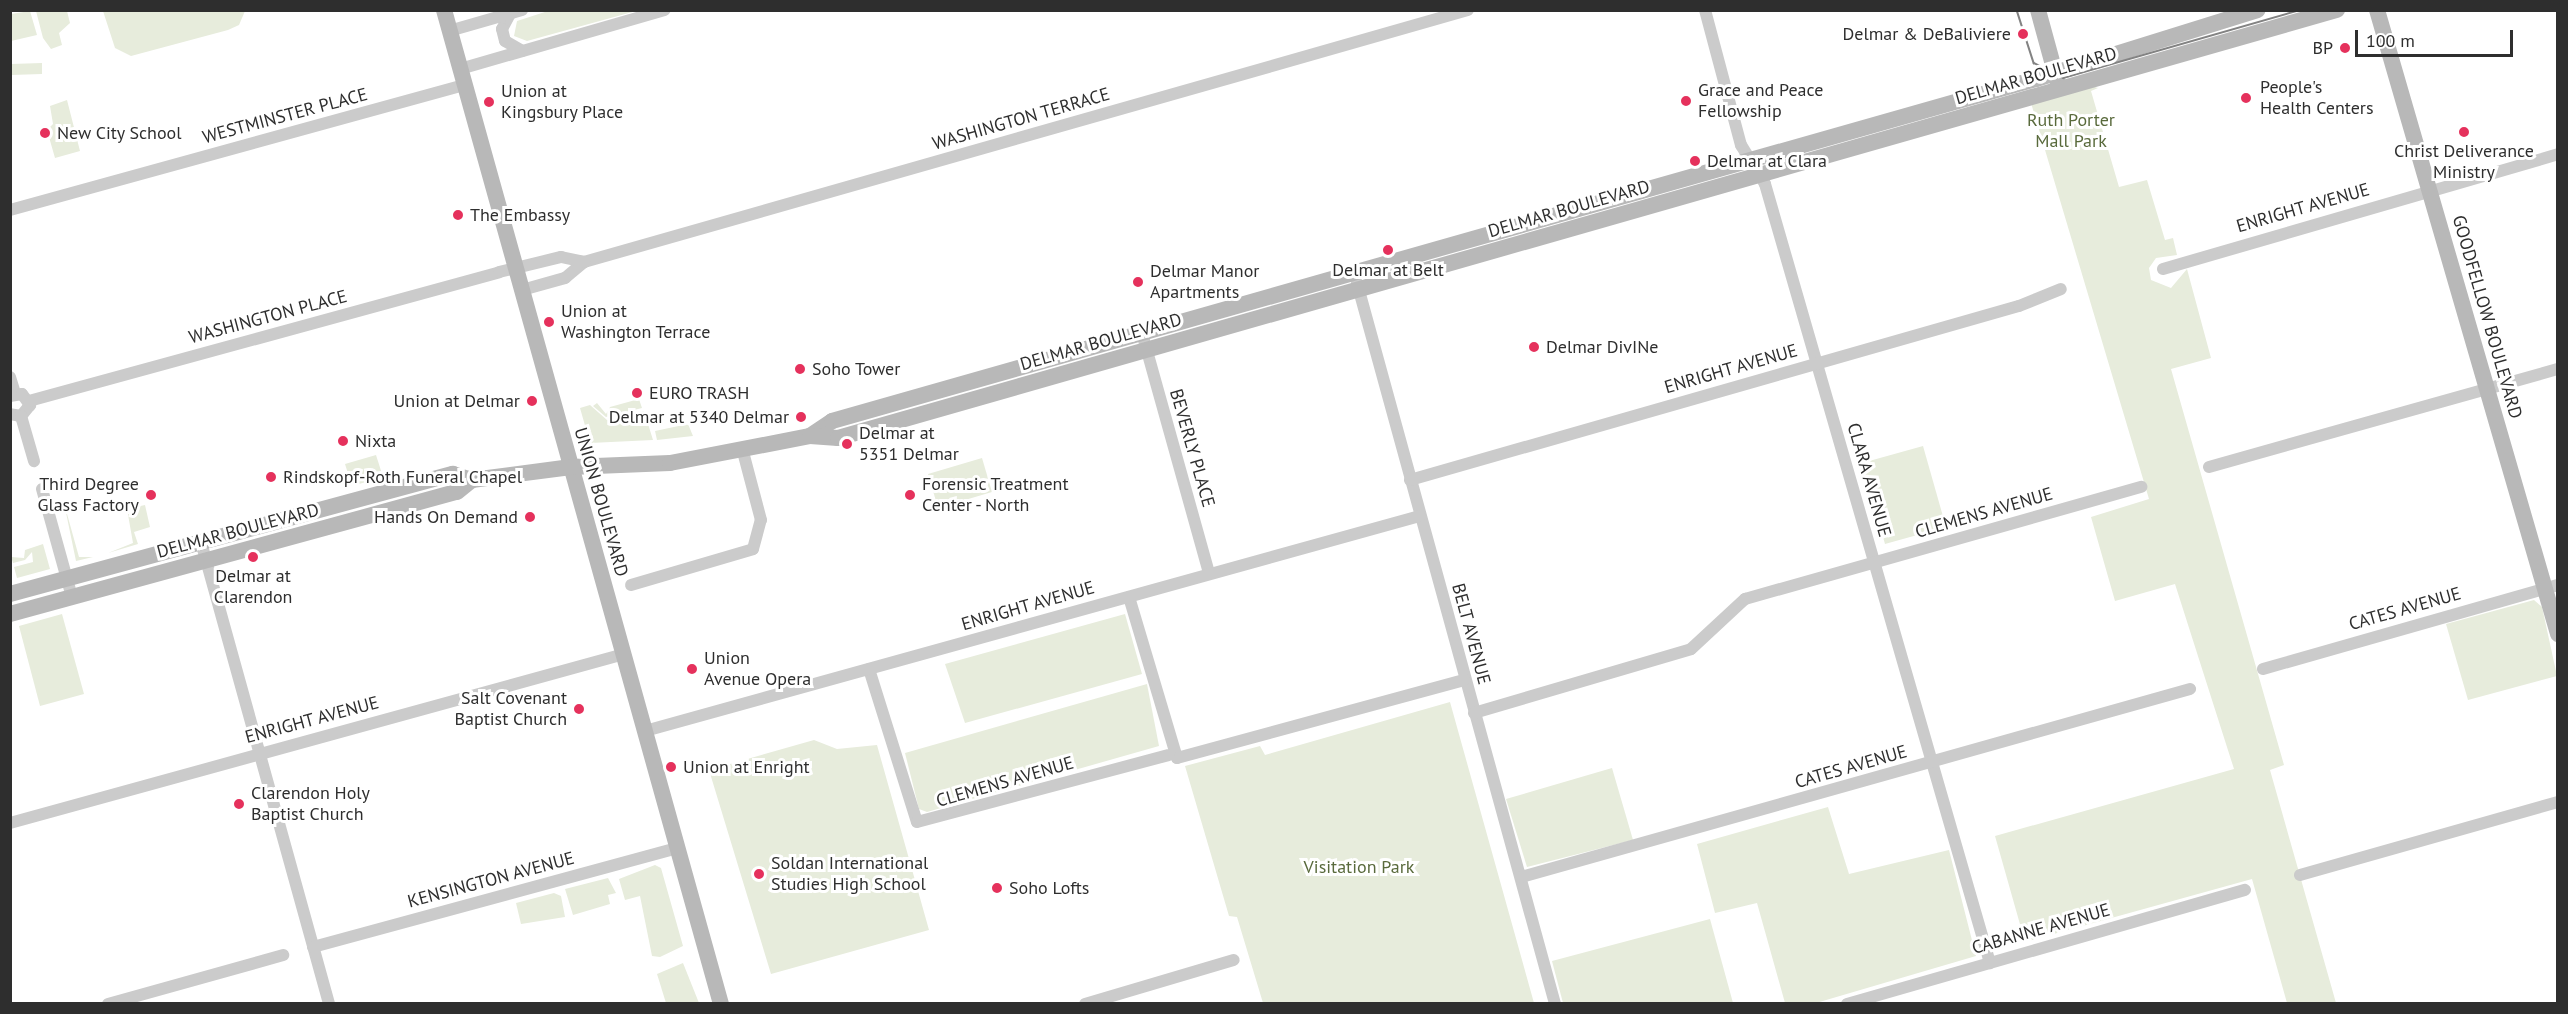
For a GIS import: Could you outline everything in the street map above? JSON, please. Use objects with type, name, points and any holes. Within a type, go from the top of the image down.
[{"type":"main road","name":"UNION BOULEVARD","points":[[444,10],[721,1004]]},
{"type":"main road","points":[[2038,10],[2058,81]]},
{"type":"main road","name":"DELMAR BOULEVARD","points":[[10,594],[453,474],[472,480],[571,466],[670,462],[743,452],[810,436],[832,421],[1144,341],[1359,290],[1841,152],[2058,81],[2257,10]]},
{"type":"main road","name":"DELMAR BOULEVARD","points":[[1144,341],[1354,273],[1750,159],[1837,135],[2337,10]]},
{"type":"main road","name":"GOODFELLOW BOULEVARD","points":[[2377,10],[2487,389],[2551,587],[2558,634]]},
{"type":"main road","points":[[1837,135],[1841,152]]},
{"type":"main road","name":"DELMAR BOULEVARD","points":[[10,614],[457,492],[472,480]]},
{"type":"street","name":"WESTMINSTER PLACE","points":[[10,210],[462,77],[522,51],[664,10]]},
{"type":"street","name":"WASHINGTON TERRACE","points":[[584,262],[1468,10]]},
{"type":"street","name":"CLARA AVENUE","points":[[1705,10],[1750,159],[1759,175],[1817,364],[1990,963]]},
{"type":"street","points":[[449,31],[516,12]]},
{"type":"street","points":[[516,12],[502,29],[506,41],[522,51]]},
{"type":"street","name":"ENRIGHT AVENUE","points":[[2163,269],[2558,153]]},
{"type":"street","name":"WASHINGTON PLACE","points":[[29,401],[516,268],[561,257],[584,262]]},
{"type":"street","points":[[522,290],[565,278],[584,262]]},
{"type":"street","name":"BELT AVENUE","points":[[1354,273],[1555,1004]]},
{"type":"street","name":"ENRIGHT AVENUE","points":[[1410,480],[1817,364],[2061,289]]},
{"type":"street","name":"BEVERLY PLACE","points":[[1144,341],[1209,573]]},
{"type":"street","points":[[2209,467],[2558,369]]},
{"type":"street","points":[[10,376],[13,395],[29,401],[16,415],[34,461]]},
{"type":"street","points":[[631,585],[753,549],[762,520],[743,452]]},
{"type":"street","name":"CLEMENS AVENUE","points":[[1474,713],[1691,649],[1745,599],[2141,487]]},
{"type":"street","points":[[42,489],[72,597]]},
{"type":"street","name":"ENRIGHT AVENUE","points":[[645,731],[1420,516]]},
{"type":"street","points":[[201,542],[329,1004]]},
{"type":"street","name":"CATES AVENUE","points":[[2263,669],[2551,587]]},
{"type":"street","points":[[1129,597],[1172,756],[1465,680]]},
{"type":"street","name":"ENRIGHT AVENUE","points":[[10,823],[624,654]]},
{"type":"street","name":"CLEMENS AVENUE","points":[[869,669],[917,822],[1172,756]]},
{"type":"street","name":"CATES AVENUE","points":[[1521,877],[2190,690]]},
{"type":"street","points":[[2300,875],[2558,802]]},
{"type":"street","name":"KENSINGTON AVENUE","points":[[313,947],[678,848]]},
{"type":"street","name":"CABANNE AVENUE","points":[[1847,1004],[2245,890]]},
{"type":"street","points":[[108,1004],[283,956]]},
{"type":"street","points":[[1085,1004],[1234,960]]},
{"type":"green space","points":[[30,11],[37,35],[11,41],[11,14]]},
{"type":"green space","points":[[36,11],[67,11],[70,23],[59,33],[62,45],[51,49],[43,38]]},
{"type":"green space","points":[[103,11],[245,11],[239,25],[228,30],[131,56],[115,48]]},
{"type":"green space","points":[[548,11],[636,11],[527,41],[514,36],[517,21]]},
{"type":"green space","points":[[42,63],[42,74],[11,75],[11,64]]},
{"type":"green space","name":"Ruth Porter Mall Park","points":[[2091,86],[2098,88],[2091,91],[2119,187],[2147,180],[2165,240],[2173,238],[2177,255],[2156,258],[2149,268],[2151,280],[2171,288],[2187,269],[2211,358],[2171,369],[2284,765],[2270,770],[2336,1003],[2287,1003],[2252,879],[2025,942],[1995,836],[2234,769],[2175,584],[2115,601],[2091,517],[2149,499],[2031,103]]},
{"type":"green space","points":[[67,100],[80,151],[55,158],[47,130],[53,124],[50,106]]},
{"type":"green space","points":[[639,399],[642,408],[606,417],[593,406],[597,403],[606,414],[610,407]]},
{"type":"green space","points":[[590,405],[607,420],[644,411],[653,440],[590,443],[580,408]]},
{"type":"green space","points":[[688,424],[693,436],[657,440],[655,431]]},
{"type":"green space","points":[[1923,446],[1946,527],[1885,544],[1862,463]]},
{"type":"green space","points":[[376,455],[383,477],[352,486],[345,464]]},
{"type":"green space","points":[[982,458],[992,492],[938,508],[928,474]]},
{"type":"green space","points":[[64,503],[79,557],[93,557],[76,561]]},
{"type":"green space","points":[[145,505],[150,527],[134,532],[138,544],[108,553],[133,543],[127,509]]},
{"type":"green space","points":[[43,544],[50,569],[17,578],[14,567],[33,562],[32,552],[25,560],[13,563],[11,557],[24,558],[25,550]]},
{"type":"green space","points":[[2534,600],[2542,607],[2557,676],[2468,700],[2446,624]]},
{"type":"green space","points":[[62,614],[84,694],[40,706],[19,626]]},
{"type":"green space","points":[[1125,614],[1142,674],[965,723],[945,664]]},
{"type":"green space","points":[[1147,684],[1159,746],[927,812],[919,809],[905,753]]},
{"type":"green space","name":"Visitation Park","points":[[1450,702],[1534,1003],[1263,1003],[1237,917],[1229,916],[1185,766],[1260,746],[1265,755]]},
{"type":"green space","points":[[814,740],[837,749],[877,745],[929,930],[771,974],[709,770]]},
{"type":"green space","points":[[1612,768],[1633,840],[1527,867],[1506,799]]},
{"type":"green space","points":[[1828,807],[1849,874],[1949,850],[1976,956],[1816,1003],[1785,1003],[1757,903],[1715,913],[1697,844]]},
{"type":"green space","points":[[655,865],[661,868],[683,946],[660,957],[652,956],[640,896],[625,900],[619,879]]},
{"type":"green space","points":[[608,878],[616,893],[608,895],[610,904],[573,915],[565,889]]},
{"type":"green space","points":[[554,893],[561,896],[565,917],[521,924],[516,903]]},
{"type":"green space","points":[[1710,919],[1733,1003],[1563,1003],[1552,961]]},
{"type":"green space","points":[[683,963],[699,1003],[666,1003],[657,974]]},
{"type":"tram line","points":[[2017,10],[2034,63],[2063,78],[2300,10]]},
{"type":"place","name":"Delmar & DeBaliviere","points":[[2023,34]]},
{"type":"place","name":"BP","points":[[2345,48]]},
{"type":"place","name":"People's Health Centers","points":[[2246,98]]},
{"type":"place","name":"Grace and Peace Fellowship","points":[[1686,101]]},
{"type":"place","name":"Union at Kingsbury Place","points":[[489,102]]},
{"type":"place","name":"Christ Deliverance Ministry","points":[[2464,132]]},
{"type":"place","name":"New City School","points":[[45,133]]},
{"type":"place","name":"Delmar at Clara","points":[[1695,161]]},
{"type":"place","name":"The Embassy","points":[[458,215]]},
{"type":"place","name":"Delmar at Belt","points":[[1388,250]]},
{"type":"place","name":"Delmar Manor Apartments","points":[[1138,282]]},
{"type":"place","name":"Union at Washington Terrace","points":[[549,322]]},
{"type":"place","name":"Delmar DivINe","points":[[1534,347]]},
{"type":"place","name":"Soho Tower","points":[[800,369]]},
{"type":"place","name":"EURO TRASH","points":[[637,393]]},
{"type":"place","name":"Union at Delmar","points":[[532,401]]},
{"type":"place","name":"Delmar at 5340 Delmar","points":[[801,417]]},
{"type":"place","name":"Nixta","points":[[343,441]]},
{"type":"place","name":"Delmar at 5351 Delmar","points":[[847,444]]},
{"type":"place","name":"Rindskopf-Roth Funeral Chapel","points":[[271,477]]},
{"type":"place","name":"Third Degree Glass Factory","points":[[151,495]]},
{"type":"place","name":"Forensic Treatment Center - North","points":[[910,495]]},
{"type":"place","name":"Hands On Demand","points":[[530,517]]},
{"type":"place","name":"Delmar at Clarendon","points":[[253,557]]},
{"type":"place","name":"Union Avenue Opera","points":[[692,669]]},
{"type":"place","name":"Salt Covenant Baptist Church","points":[[579,709]]},
{"type":"place","name":"Union at Enright","points":[[671,767]]},
{"type":"place","name":"Clarendon Holy Baptist Church","points":[[239,804]]},
{"type":"place","name":"Soldan International Studies High School","points":[[759,874]]},
{"type":"place","name":"Soho Lofts","points":[[997,888]]}]
